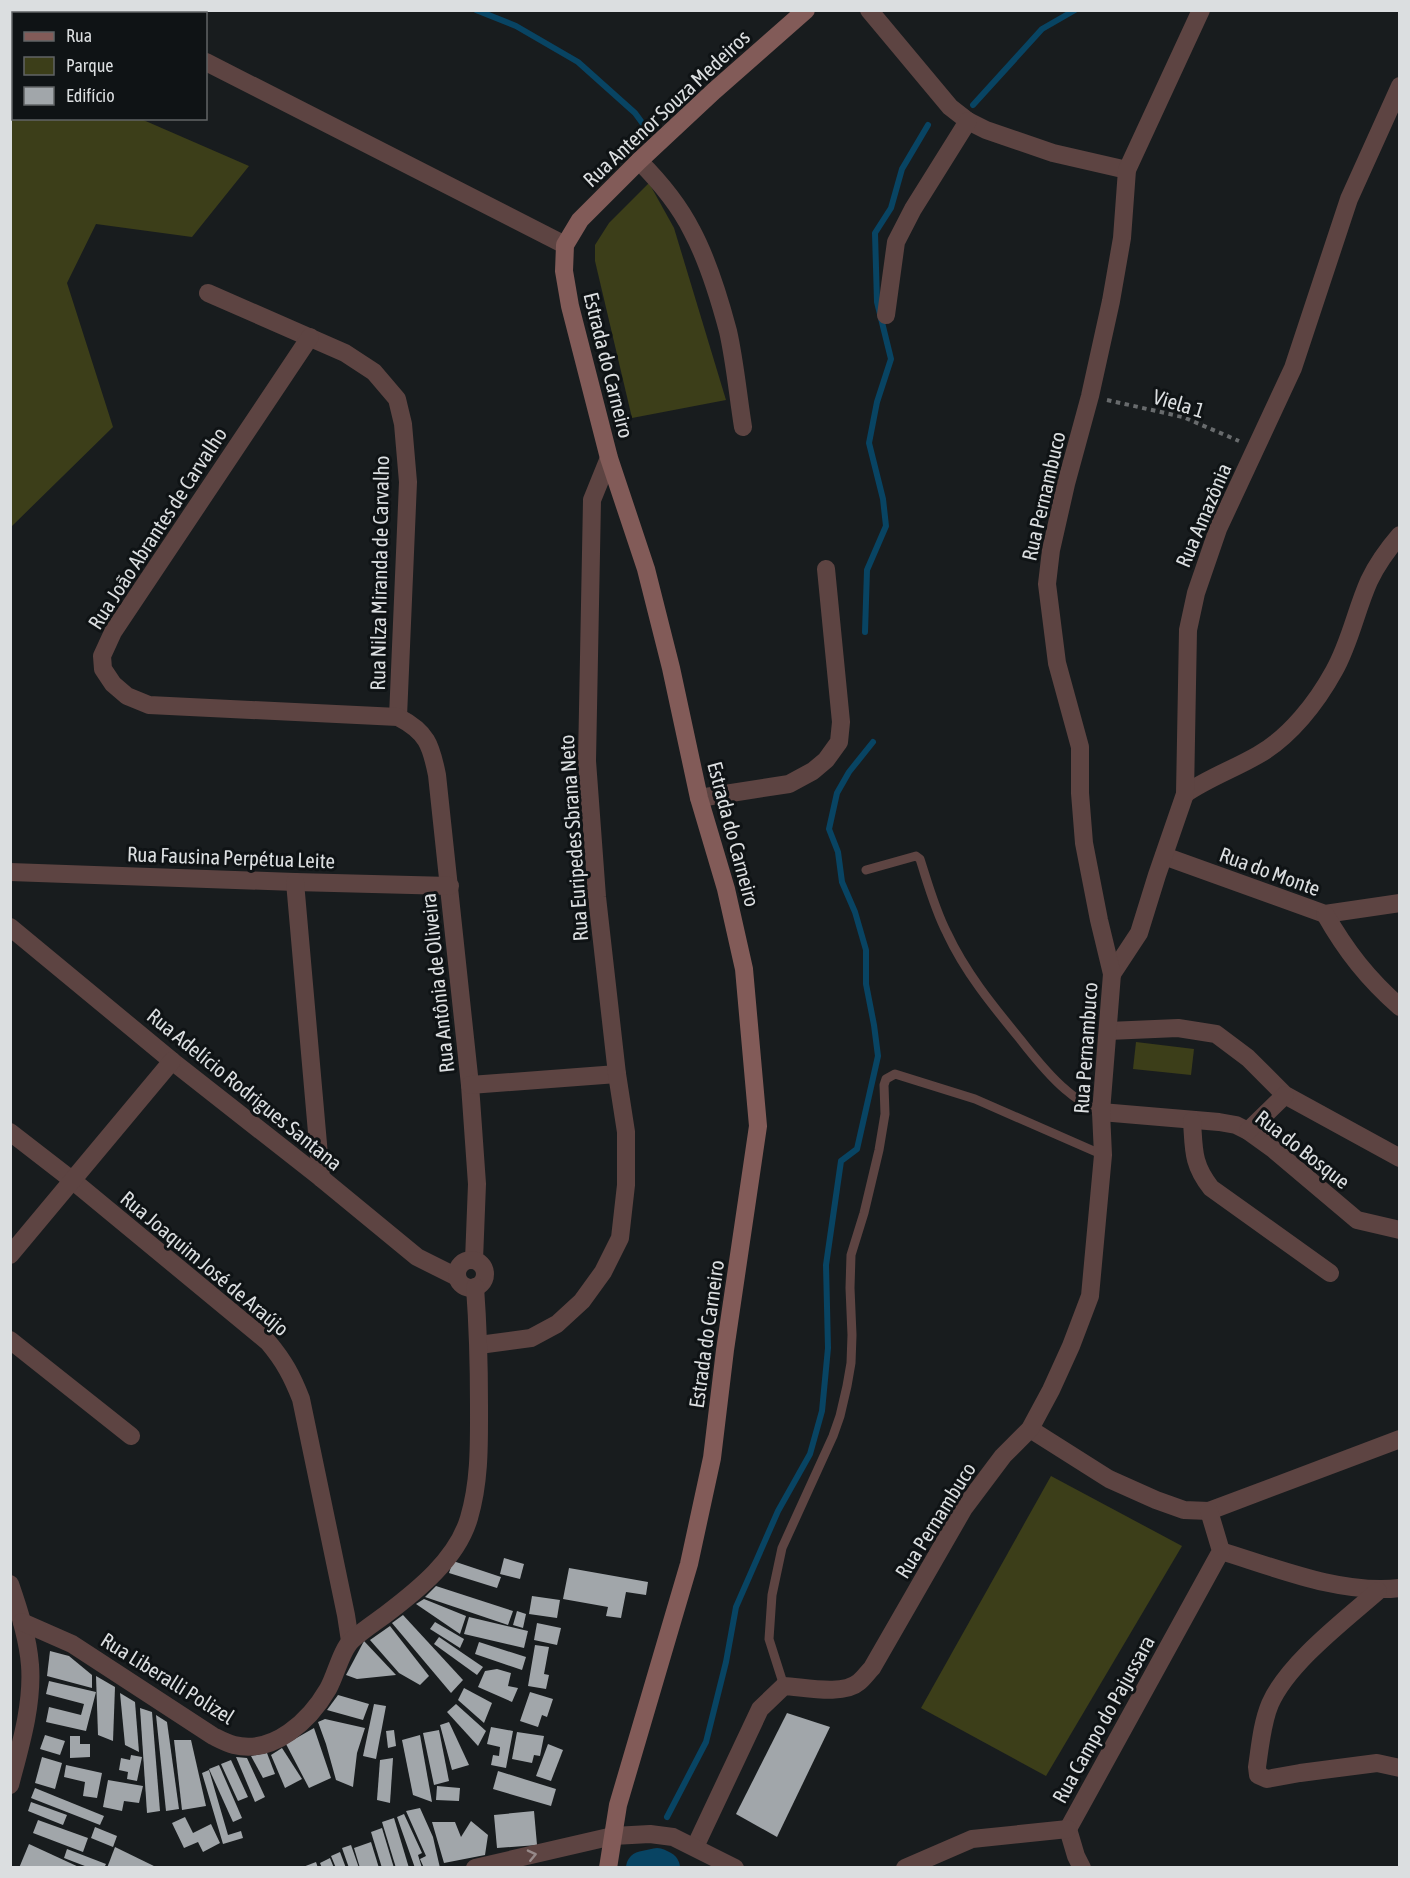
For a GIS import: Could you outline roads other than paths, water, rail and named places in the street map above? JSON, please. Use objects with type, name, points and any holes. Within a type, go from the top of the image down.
[{"type":"street","name":"Rua Antenor Souza Medeiros","points":[[565,245],[580,220],[639,161],[806,10]]},
{"type":"street","points":[[869,10],[950,106],[968,121],[986,130],[1053,153],[1127,171]]},
{"type":"street","name":"Rua Pernambuco","points":[[784,1686],[844,1689],[858,1684],[872,1668],[964,1508],[1003,1456],[1030,1428],[1071,1346],[1090,1296],[1102,1155],[1101,1112],[1113,974],[1099,920],[1084,843],[1080,793],[1080,747],[1056,663],[1047,584],[1051,550],[1090,396],[1115,280],[1122,238],[1127,171],[1201,10]]},
{"type":"street","points":[[207,63],[565,245]]},
{"type":"street","name":"Rua Amazônia","points":[[1113,974],[1139,933],[1185,794],[1188,630],[1196,593],[1218,529],[1293,368],[1349,199],[1400,86]]},
{"type":"street","points":[[886,315],[896,242],[913,208],[968,121]]},
{"type":"street","points":[[639,161],[658,180],[693,231],[709,271],[728,332],[743,427]]},
{"type":"street","name":"Estrada do Carneiro","points":[[565,245],[564,271],[569,300],[609,458],[646,569],[671,668],[699,798],[726,889],[744,969],[758,1126],[725,1350],[712,1458],[689,1564],[618,1805],[608,1868]]},
{"type":"street","name":"Rua Nilza Miranda de Carvalho","points":[[208,293],[345,353],[374,372],[397,399],[403,424],[408,482],[398,717]]},
{"type":"street","name":"Rua João Abrantes de Carvalho","points":[[310,337],[113,632],[102,656],[104,669],[113,684],[127,696],[149,705],[398,717]]},
{"type":"street","name":"Rua Euripedes Sbrana Neto","points":[[479,1345],[531,1338],[557,1324],[582,1300],[603,1272],[620,1238],[626,1185],[626,1132],[617,1074],[597,897],[587,761],[592,500],[609,458]]},
{"type":"street","points":[[1185,794],[1260,754],[1293,728],[1316,700],[1335,669],[1369,582],[1383,555],[1400,535]]},
{"type":"street","points":[[699,798],[789,784],[813,771],[826,760],[839,742],[841,722],[826,569]]},
{"type":"street","name":"Rua Antônia de Oliveira","points":[[398,717],[417,728],[432,751],[437,775],[470,1085],[477,1184],[474,1260]]},
{"type":"street","name":"Rua do Monte","points":[[1164,856],[1325,914],[1400,903]]},
{"type":"street","name":"Rua Fausina Perpétua Leite","points":[[10,872],[450,886]]},
{"type":"street","points":[[295,882],[321,1178]]},
{"type":"street","points":[[1325,914],[1343,945],[1376,986],[1400,1007]]},
{"type":"street","name":"Rua Adelício Rodrigues Santana","points":[[10,927],[172,1061],[417,1257],[457,1277]]},
{"type":"street","points":[[1108,1031],[1178,1028],[1216,1034],[1248,1058],[1286,1095],[1400,1158]]},
{"type":"street","points":[[10,1255],[172,1061]]},
{"type":"street","points":[[470,1085],[617,1074]]},
{"type":"street","points":[[1248,1131],[1286,1095]]},
{"type":"street","name":"Rua do Bosque","points":[[1101,1112],[1236,1125],[1273,1149],[1357,1220],[1400,1230]]},
{"type":"street","points":[[1192,1121],[1196,1163],[1211,1188],[1330,1274]]},
{"type":"street","name":"Rua Joaquim José de Araújo","points":[[10,1132],[72,1180],[268,1342],[291,1372],[302,1399],[350,1641]]},
{"type":"street","points":[[474,1260],[482,1264],[485,1273],[483,1282],[475,1287],[466,1287],[457,1277],[458,1268],[465,1261],[474,1260]]},
{"type":"street","points":[[350,1641],[387,1613],[445,1562],[461,1540],[469,1518],[477,1484],[479,1434],[479,1345],[475,1287]]},
{"type":"street","points":[[10,1340],[131,1436]]},
{"type":"street","points":[[1030,1428],[1109,1479],[1184,1510],[1209,1511],[1400,1439]]},
{"type":"street","points":[[1209,1511],[1221,1551],[1330,1583],[1378,1591],[1400,1588]]},
{"type":"street","name":"Rua Campo do Pajussara","points":[[905,1868],[972,1839],[1068,1829],[1221,1551]]},
{"type":"street","points":[[10,1584],[22,1622],[30,1666],[29,1695],[10,1785]]},
{"type":"street","points":[[1378,1591],[1300,1662],[1281,1685],[1270,1703],[1265,1720],[1257,1767],[1258,1775],[1267,1779],[1377,1763],[1400,1768]]},
{"type":"street","name":"Rua Liberalli Polizel","points":[[22,1622],[72,1644],[213,1736],[234,1745],[244,1746],[271,1743],[291,1731],[310,1714],[329,1689],[350,1641]]},
{"type":"street","points":[[695,1847],[759,1709],[784,1686]]},
{"type":"street","points":[[1068,1829],[1082,1868]]},
{"type":"street","points":[[475,1868],[613,1836],[650,1834],[673,1837],[735,1868]]},
{"type":"lane","points":[[866,870],[916,856],[920,860],[930,893],[946,932],[964,964],[1038,1061],[1065,1090],[1086,1105],[1101,1112]]},
{"type":"lane","points":[[784,1686],[769,1639],[772,1595],[782,1548],[833,1437],[847,1386],[852,1335],[851,1255],[879,1150],[885,1114],[885,1079],[895,1074],[975,1099],[1102,1155]]},
{"type":"waterway","points":[[476,10],[516,26],[578,62],[635,113],[646,128]]},
{"type":"waterway","points":[[973,105],[1042,29],[1075,10]]},
{"type":"waterway","points":[[865,632],[867,570],[886,526],[883,499],[869,443],[877,402],[891,359],[877,302],[875,233],[891,208],[902,169],[928,125]]},
{"type":"waterway","points":[[667,1817],[706,1742],[726,1662],[736,1607],[778,1511],[810,1454],[822,1411],[828,1348],[826,1265],[841,1161],[857,1149],[878,1056],[866,984],[866,950],[855,912],[842,882],[838,852],[829,829],[837,793],[849,772],[873,742]]},
{"type":"waterway","points":[[643,1868],[657,1865],[663,1868]]}]
